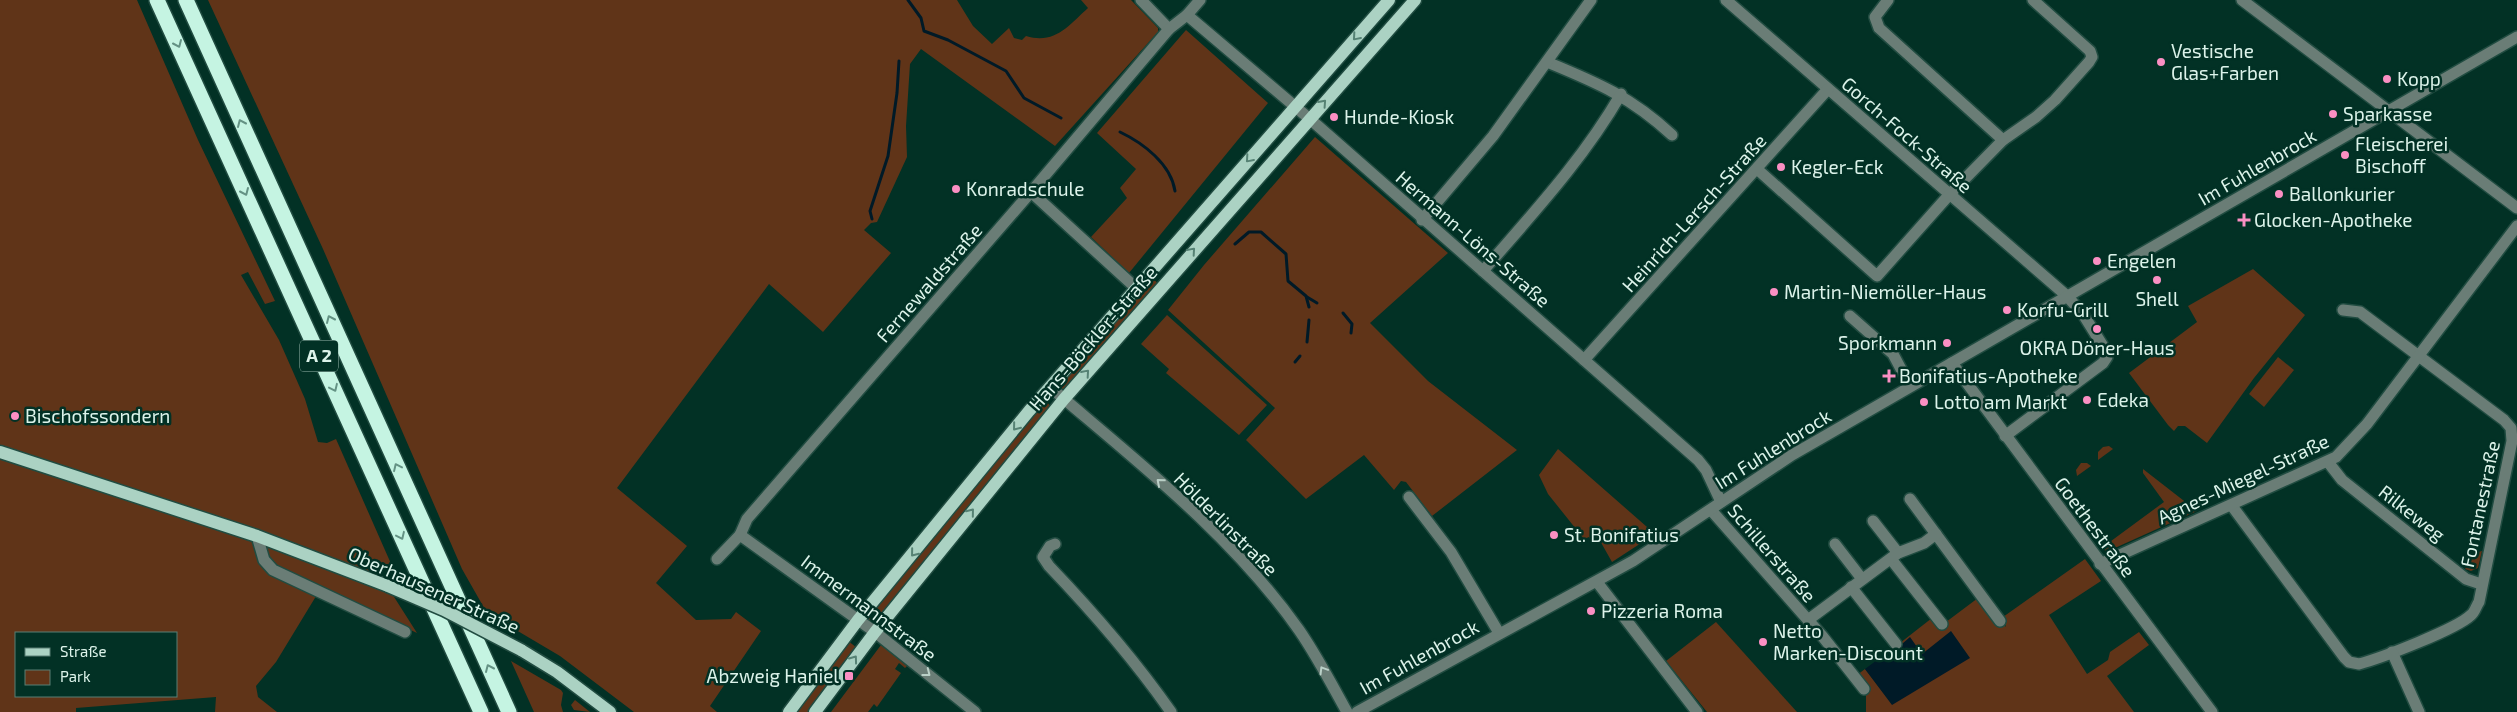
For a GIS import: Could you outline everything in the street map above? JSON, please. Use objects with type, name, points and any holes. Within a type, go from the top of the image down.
[{"type":"highway","name":"A 2","points":[[157,0],[481,712]]},
{"type":"highway","name":"A 2","points":[[186,0],[509,712]]},
{"type":"main road","name":"Hans-Böckler-Straße","points":[[789,712],[858,620],[1050,387],[1389,0]]},
{"type":"main road","name":"Hans-Böckler-Straße","points":[[814,712],[875,632],[1064,399],[1414,0]]},
{"type":"main road","name":"Oberhausener Straße","points":[[0,452],[258,536],[388,586],[444,610],[521,650],[557,672],[610,712]]},
{"type":"street","points":[[1141,0],[1169,29]]},
{"type":"street","name":"Fernewaldstraße","points":[[717,559],[740,535],[747,519],[1031,192],[1169,29],[1187,15],[1200,0]]},
{"type":"street","points":[[1422,220],[1493,136],[1591,0]]},
{"type":"street","points":[[1888,0],[1875,17],[1879,28],[2003,140]]},
{"type":"street","points":[[1757,169],[1878,276],[1949,195],[2003,140],[2036,117],[2055,100],[2092,58],[2086,46],[2033,0]]},
{"type":"street","points":[[2242,0],[2517,208]]},
{"type":"street","name":"Gorch-Fock-Straße","points":[[1729,1],[2067,296]]},
{"type":"street","name":"Hermann-Löns-Straße","points":[[1187,15],[1309,118],[1422,220],[1483,271],[1698,460],[1706,470],[1721,502]]},
{"type":"street","name":"Im Fuhlenbrock","points":[[1357,712],[1499,632],[1597,582],[1659,545],[1792,455],[2517,37]]},
{"type":"street","points":[[1547,62],[1621,94],[1639,106],[1672,135]]},
{"type":"street","name":"Heinrich-Lersch-Straße","points":[[1584,360],[1828,89]]},
{"type":"street","points":[[1483,271],[1565,177],[1599,133],[1621,94]]},
{"type":"street","name":"Hans-Böckler-Straße","points":[[1031,192],[1136,288]]},
{"type":"street","name":"Agnes-Miegel-Straße","points":[[2100,564],[2328,462],[2345,449],[2420,356],[2517,226]]},
{"type":"street","points":[[2005,436],[2104,363],[2107,357],[2106,351],[2084,314],[2067,296]]},
{"type":"street","points":[[2343,310],[2360,312],[2420,356]]},
{"type":"street","points":[[1850,316],[1893,354],[1910,386]]},
{"type":"street","name":"Fontanestraße","points":[[2232,506],[2349,662],[2359,664],[2392,652],[2471,616],[2479,602],[2481,584],[2513,439],[2511,428],[2504,420],[2420,356]]},
{"type":"street","name":"Goethestraße","points":[[1952,363],[2212,712]]},
{"type":"street","name":"Hölderlinstraße","points":[[1050,387],[1194,513],[1252,571],[1300,632],[1347,712]]},
{"type":"street","name":"Rilkeweg","points":[[2328,462],[2350,486],[2466,579],[2481,584]]},
{"type":"street","name":"Im Fuhlenbrock","points":[[1409,497],[1451,552],[1499,632]]},
{"type":"street","points":[[1910,499],[2000,621]]},
{"type":"street","name":"Schillerstraße","points":[[1711,510],[1808,620],[1864,689]]},
{"type":"street","points":[[1873,520],[1894,556],[1942,624]]},
{"type":"street","points":[[1808,620],[1894,556],[1924,543],[1936,534]]},
{"type":"street","name":"Immermannstraße","points":[[740,535],[875,632],[975,712]]},
{"type":"street","points":[[258,536],[264,560],[272,570],[406,632]]},
{"type":"street","points":[[1055,544],[1050,546],[1043,556],[1049,566],[1100,620],[1147,678],[1171,712]]},
{"type":"street","points":[[1835,544],[1862,579]]},
{"type":"street","points":[[1597,582],[1698,712]]},
{"type":"street","points":[[1851,587],[1896,644]]},
{"type":"street","points":[[2392,652],[2419,712]]},
{"type":"green space","points":[[0,0],[137,0],[198,140],[275,301],[265,304],[248,272],[241,275],[279,340],[305,399],[318,442],[327,443],[336,439],[392,566],[375,567],[417,633],[321,588],[276,662],[256,686],[258,697],[277,712],[215,712],[216,697],[76,708],[76,712],[0,712]]},
{"type":"green space","points":[[208,0],[957,0],[973,26],[992,44],[1009,28],[1014,38],[1022,40],[1026,36],[1045,38],[1053,36],[1068,27],[1088,8],[1081,0],[1131,0],[1158,28],[1158,32],[1055,146],[921,49],[910,64],[906,126],[907,157],[877,222],[871,223],[864,230],[891,253],[823,332],[769,284],[617,488],[687,546],[656,583],[696,620],[731,619],[736,612],[761,631],[710,706],[717,712],[634,712],[560,656],[487,613],[462,569],[323,249]]},
{"type":"green space","points":[[1186,30],[1268,103],[1129,273],[1091,237],[1127,198],[1120,188],[1136,169],[1097,133]]},
{"type":"green space","points":[[1315,137],[1448,253],[1370,323],[1428,381],[1517,450],[1432,516],[1406,482],[1401,481],[1394,490],[1364,455],[1306,499],[1246,440],[1275,408],[1168,310],[1204,265]]},
{"type":"green space","points":[[2253,269],[2305,315],[2254,378],[2207,443],[2185,426],[2178,426],[2174,431],[2129,373],[2197,322],[2188,306]]},
{"type":"green space","points":[[1151,276],[1159,285],[1068,390],[1062,391],[1058,388],[1057,384]]},
{"type":"green space","points":[[1167,315],[1267,405],[1239,435],[1166,373],[1169,369],[1141,344]]},
{"type":"green space","points":[[2278,357],[2294,370],[2264,407],[2249,394]]},
{"type":"green space","points":[[1043,399],[1053,408],[875,624],[870,622],[867,618]]},
{"type":"green space","points":[[2109,446],[2113,449],[2098,460],[2098,452],[2103,447]]},
{"type":"green space","points":[[1558,449],[1655,534],[1612,562],[1599,539],[1592,543],[1589,537],[1584,539],[1548,494],[1539,475]]},
{"type":"green space","points":[[2081,463],[2087,463],[2091,466],[2077,476],[2076,470]]},
{"type":"green space","points":[[2143,469],[2197,511],[2106,552],[2060,486],[2062,484],[2107,544],[2164,502],[2143,473]]},
{"type":"green space","points":[[2482,551],[2478,568],[2471,571],[2465,569],[2475,553]]},
{"type":"green space","points":[[2085,559],[2101,581],[2049,615],[2087,674],[2108,660],[2110,652],[2139,632],[2149,645],[2107,676],[2134,712],[1866,712],[1866,692],[1857,675],[1865,669],[1892,704],[1922,654],[1900,643],[1932,618],[1941,629],[1948,625],[1946,622],[1978,598],[2006,627],[2003,617]]},
{"type":"green space","points":[[1716,622],[1797,712],[1707,712],[1666,661]]},
{"type":"green space","points":[[847,640],[857,648],[810,712],[794,712]]},
{"type":"green space","points":[[881,645],[908,665],[905,668],[899,663],[895,669],[901,673],[877,707],[874,704],[868,712],[831,712]]},
{"type":"green space","points":[[511,661],[561,690],[563,693],[561,705],[563,712],[534,712]]},
{"type":"green space","points":[[575,700],[590,712],[574,710],[571,705]]},
{"type":"water","points":[[1951,631],[1970,658],[1892,705],[1865,669],[1893,648],[1895,650],[1910,637],[1922,654]]},
{"type":"waterway","points":[[908,0],[921,18],[924,31],[948,40],[1006,71],[1024,98],[1061,118]]},
{"type":"waterway","points":[[872,219],[870,211],[888,156],[897,93],[899,61]]},
{"type":"waterway","points":[[1120,132],[1138,142],[1162,163],[1168,172],[1175,191]]},
{"type":"waterway","points":[[1235,244],[1249,232],[1261,232],[1286,254],[1288,281],[1306,296],[1309,307]]},
{"type":"waterway","points":[[1307,297],[1317,303]]},
{"type":"waterway","points":[[1343,313],[1352,324],[1351,333]]},
{"type":"waterway","points":[[1307,342],[1309,320]]},
{"type":"waterway","points":[[1295,362],[1300,356]]},
{"type":"place","name":"Vestische Glas+Farben","points":[[2161,62]]},
{"type":"place","name":"Kopp","points":[[2387,79]]},
{"type":"place","name":"Sparkasse","points":[[2333,114]]},
{"type":"place","name":"Hunde-Kiosk","points":[[1334,117]]},
{"type":"place","name":"Fleischerei Bischoff","points":[[2345,155]]},
{"type":"place","name":"Kegler-Eck","points":[[1781,167]]},
{"type":"place","name":"Konradschule","points":[[956,189]]},
{"type":"place","name":"Ballonkurier","points":[[2279,194]]},
{"type":"place","name":"Glocken-Apotheke","points":[[2244,220]]},
{"type":"place","name":"Engelen","points":[[2097,261]]},
{"type":"place","name":"Shell","points":[[2157,280]]},
{"type":"place","name":"Martin-Niemöller-Haus","points":[[1774,292]]},
{"type":"place","name":"Korfu-Grill","points":[[2007,310]]},
{"type":"place","name":"OKRA Döner-Haus","points":[[2097,329]]},
{"type":"place","name":"Sporkmann","points":[[1947,343]]},
{"type":"place","name":"Bonifatius-Apotheke","points":[[1889,376]]},
{"type":"place","name":"Edeka","points":[[2087,400]]},
{"type":"place","name":"Lotto am Markt","points":[[1924,402]]},
{"type":"place","name":"Bischofssondern","points":[[15,416]]},
{"type":"place","name":"St. Bonifatius","points":[[1554,535]]},
{"type":"place","name":"Pizzeria Roma","points":[[1591,611]]},
{"type":"place","name":"Netto Marken-Discount","points":[[1763,642]]},
{"type":"place","name":"Abzweig Haniel","points":[[849,676]]}]
